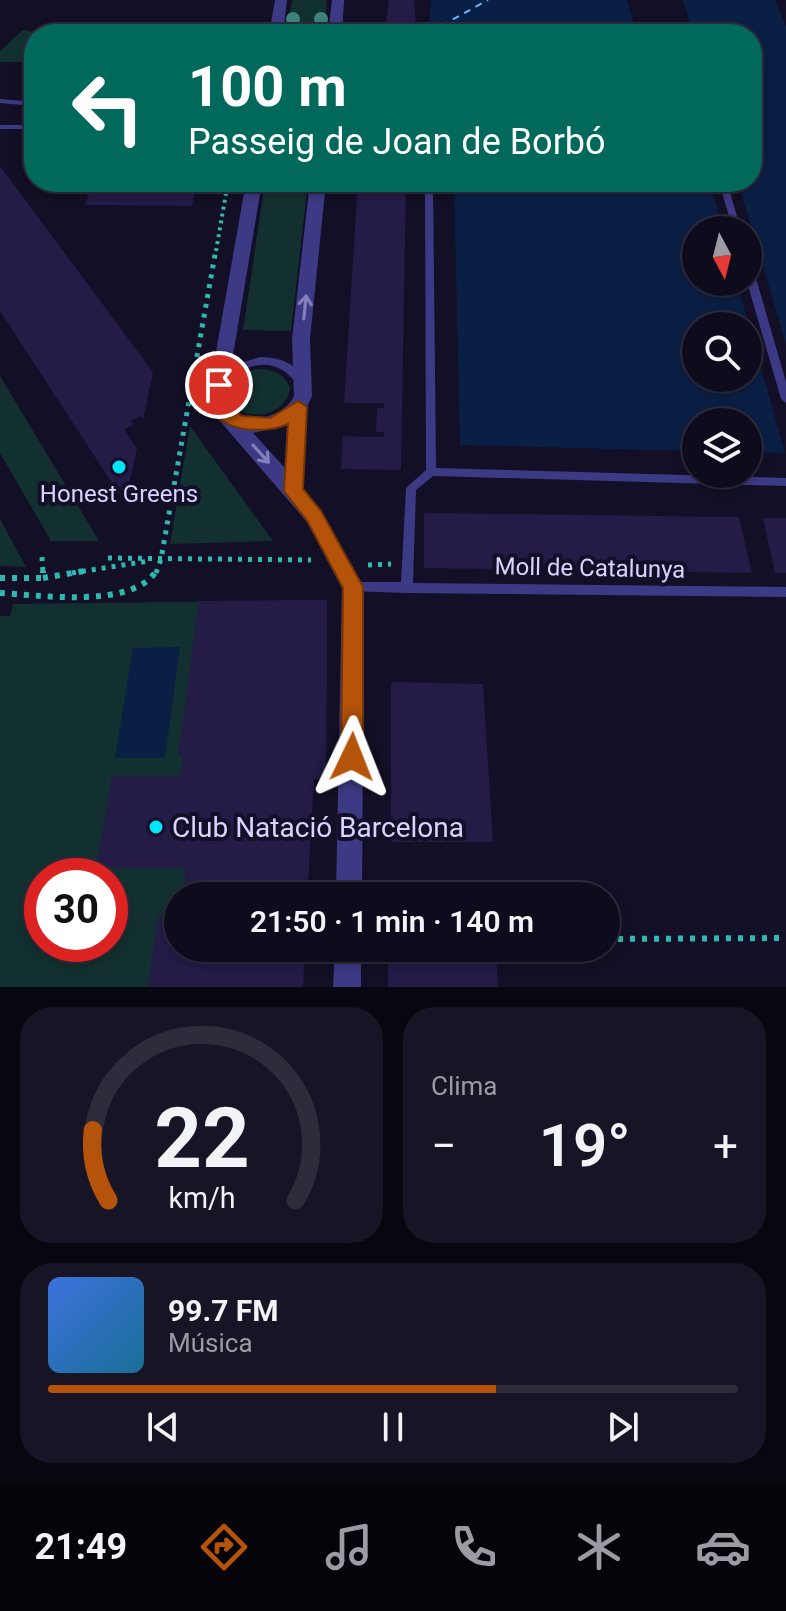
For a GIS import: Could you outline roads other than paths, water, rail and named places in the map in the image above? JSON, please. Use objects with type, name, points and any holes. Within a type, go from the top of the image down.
[{"type":"street","points":[[277,24],[281,0]]},
{"type":"street","points":[[336,24],[338,0]]},
{"type":"street","points":[[252,192],[217,397],[220,408],[314,516],[353,587],[349,882]]},
{"type":"street","points":[[229,418],[248,426],[271,424],[288,417],[303,396],[301,339],[317,192]]},
{"type":"street","points":[[293,491],[298,407]]},
{"type":"street","points":[[347,987],[348,962]]},
{"type":"lane","points":[[0,101],[24,103]]},
{"type":"lane","points":[[0,127],[24,127]]},
{"type":"lane","points":[[429,192],[431,472]]},
{"type":"lane","points":[[726,192],[733,216]]},
{"type":"lane","points":[[756,296],[786,399]]},
{"type":"lane","points":[[219,385],[236,368],[263,361],[289,367],[303,385]]},
{"type":"lane","points":[[407,588],[411,488],[431,472],[786,482]]},
{"type":"lane","name":"Moll de Catalunya","points":[[353,587],[786,592]]},
{"type":"water","points":[[431,0],[627,0],[634,24],[430,24]]},
{"type":"water","points":[[683,0],[775,0],[786,27],[786,344],[762,263],[762,216],[748,216],[741,192],[762,192],[762,24],[690,24]]},
{"type":"water","points":[[454,192],[713,192],[719,216],[682,216],[682,296],[741,296],[745,312],[682,312],[682,392],[762,392],[762,371],[785,453],[762,452],[762,408],[682,408],[682,451],[460,445]]},
{"type":"water","points":[[180,647],[165,758],[115,758],[133,648]]},
{"type":"place","name":"Honest Greens","points":[[119,467]]},
{"type":"place","name":"Club Natació Barcelona","points":[[156,827]]}]
